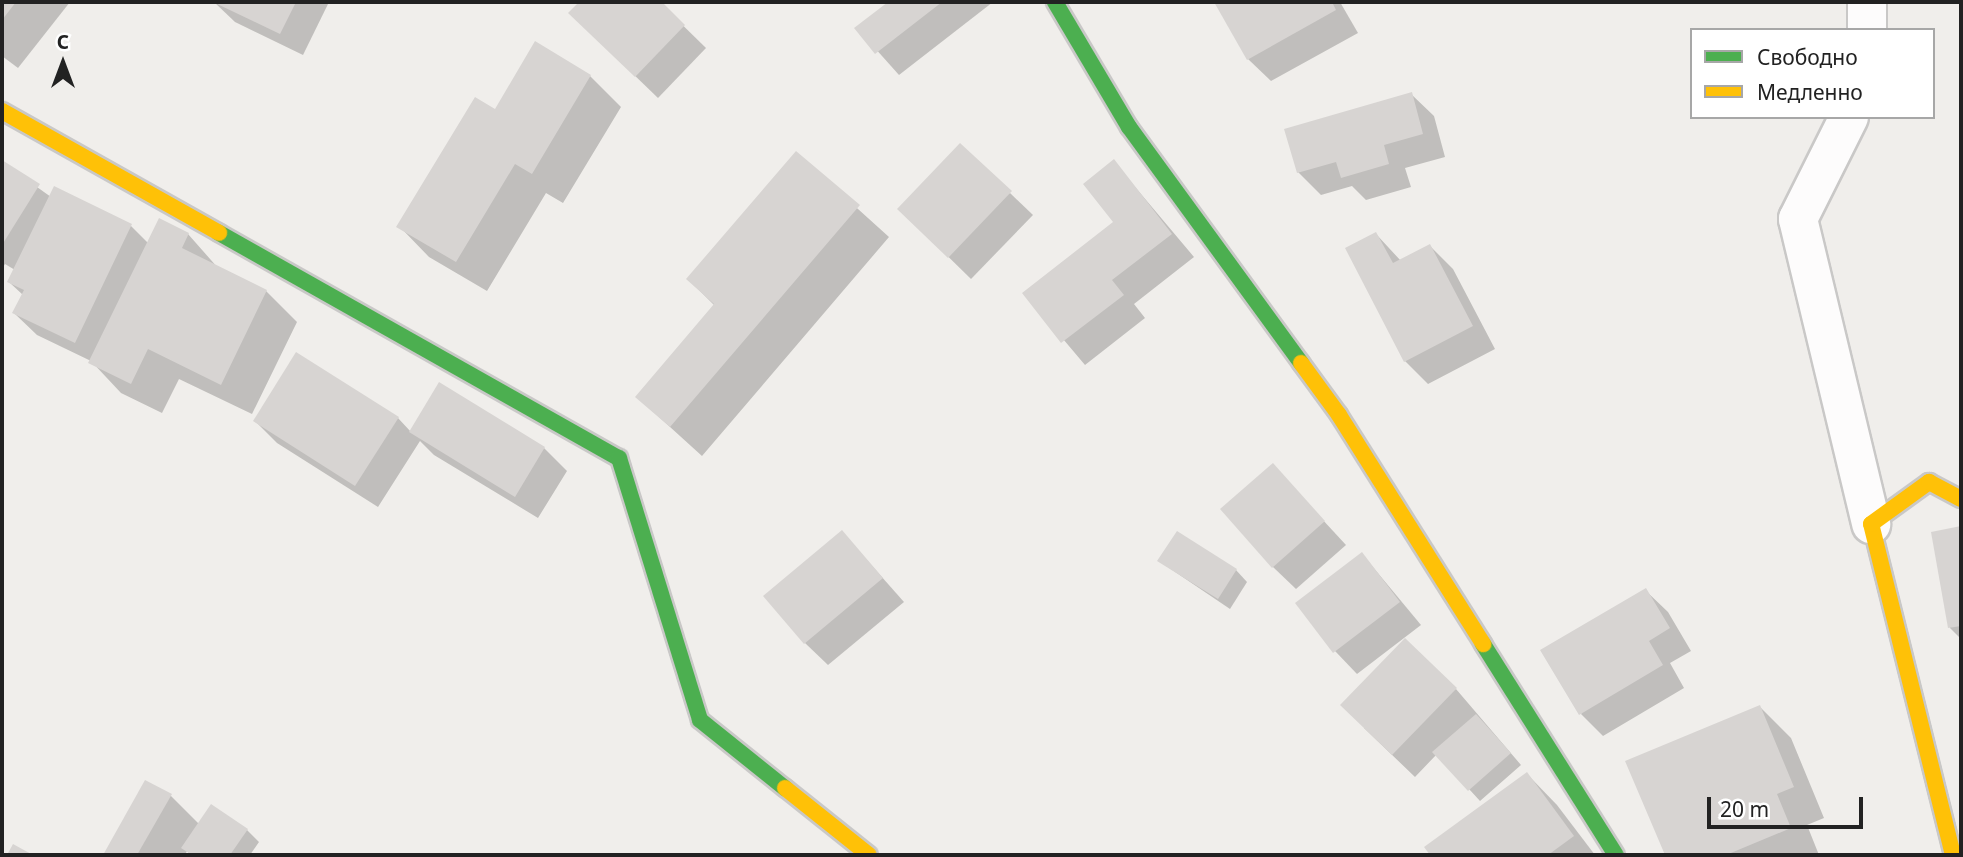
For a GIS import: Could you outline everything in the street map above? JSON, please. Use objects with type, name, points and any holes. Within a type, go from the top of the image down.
[{"type":"street","points":[[1055,2],[1129,127],[1339,415],[1616,855]]},
{"type":"street","points":[[1867,2],[1867,28]]},
{"type":"street","points":[[2,111],[619,458],[701,720],[869,855]]},
{"type":"street","points":[[1848,119],[1798,219],[1953,855]]},
{"type":"street","points":[[1871,524],[1929,482],[1961,499]]},
{"type":"building","points":[[2,2],[16,2],[2,20]]},
{"type":"building","points":[[213,2],[296,2],[280,34]]},
{"type":"building","points":[[579,2],[662,2],[685,25],[635,77],[568,13]]},
{"type":"building","points":[[888,2],[942,2],[875,54],[854,28]]},
{"type":"building","points":[[1214,2],[1332,2],[1336,10],[1247,60]]},
{"type":"building","points":[[535,41],[591,75],[532,174],[515,164],[456,262],[396,227],[475,97],[495,109]]},
{"type":"building","points":[[1412,92],[1423,134],[1384,145],[1389,164],[1341,178],[1336,162],[1297,173],[1284,129]]},
{"type":"building","points":[[960,143],[1012,191],[948,258],[897,209]]},
{"type":"building","points":[[796,151],[860,205],[670,427],[635,397],[714,304],[686,279]]},
{"type":"building","points":[[1114,159],[1172,234],[1112,280],[1124,295],[1061,343],[1022,293],[1113,222],[1083,184]]},
{"type":"building","points":[[2,160],[40,184],[2,245]]},
{"type":"building","points":[[54,186],[132,224],[75,343],[12,313],[24,290],[7,282]]},
{"type":"building","points":[[159,218],[189,233],[182,248],[267,290],[221,385],[148,349],[131,384],[88,363]]},
{"type":"building","points":[[1376,232],[1393,263],[1430,244],[1473,326],[1404,362],[1345,248]]},
{"type":"building","points":[[296,352],[399,417],[355,486],[253,421]]},
{"type":"building","points":[[439,382],[545,447],[515,497],[409,432]]},
{"type":"building","points":[[1273,463],[1325,521],[1272,568],[1220,509]]},
{"type":"building","points":[[1961,526],[1961,626],[1948,628],[1931,532]]},
{"type":"building","points":[[842,530],[883,578],[804,644],[763,596]]},
{"type":"building","points":[[1177,531],[1237,569],[1218,599],[1157,561]]},
{"type":"building","points":[[1362,552],[1400,602],[1333,653],[1295,603]]},
{"type":"building","points":[[1646,588],[1670,628],[1649,641],[1663,665],[1579,715],[1540,650]]},
{"type":"building","points":[[1405,638],[1457,688],[1392,755],[1340,705]]},
{"type":"building","points":[[1760,705],[1794,787],[1777,794],[1791,828],[1726,855],[1665,855],[1625,761]]},
{"type":"building","points":[[1476,714],[1511,753],[1468,791],[1432,752]]},
{"type":"building","points":[[1527,772],[1574,836],[1548,855],[1430,855],[1424,847]]},
{"type":"building","points":[[145,780],[172,794],[137,855],[103,855]]},
{"type":"building","points":[[211,804],[248,829],[230,855],[192,855],[181,848]]},
{"type":"building","points":[[13,844],[33,855],[7,855]]},
{"type":"traffic: fast","points":[[1055,2],[1129,127],[1301,363]]},
{"type":"traffic: fast","points":[[219,233],[619,458],[700,720],[785,788]]},
{"type":"traffic: fast","points":[[1483,644],[1616,855]]},
{"type":"traffic: slow","points":[[2,111],[219,233]]},
{"type":"traffic: slow","points":[[1301,363],[1339,415],[1483,644]]},
{"type":"traffic: slow","points":[[1953,855],[1871,524],[1929,482],[1961,499]]},
{"type":"traffic: slow","points":[[785,788],[869,855]]}]
